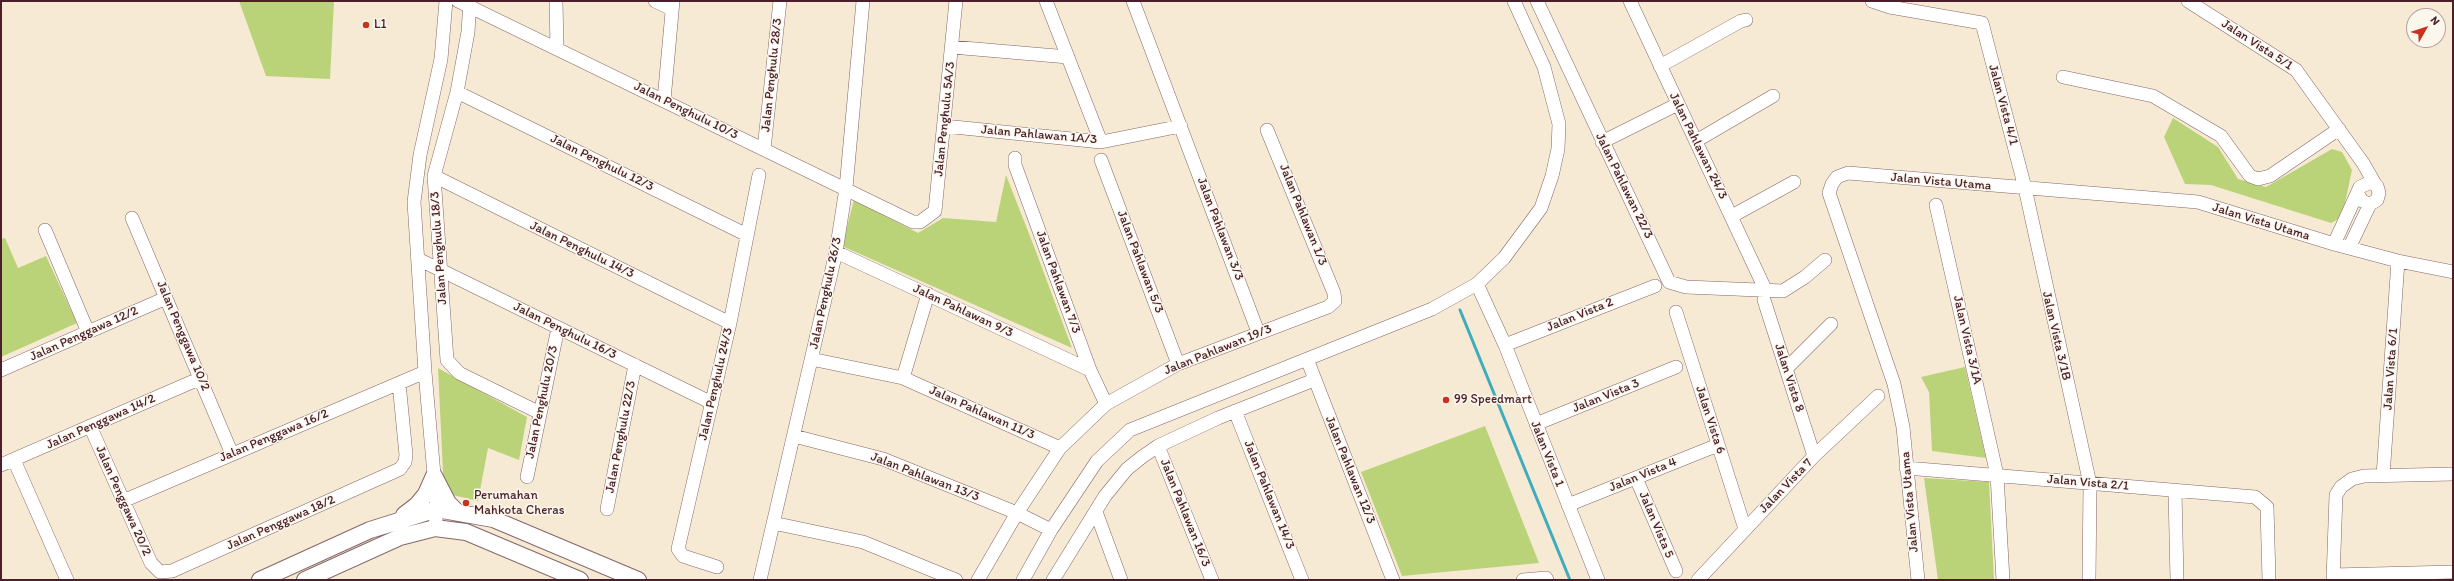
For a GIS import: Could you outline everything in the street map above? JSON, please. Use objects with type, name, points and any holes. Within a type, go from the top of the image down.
[{"type":"main road","points":[[434,476],[448,503],[458,513]]},
{"type":"main road","points":[[396,521],[417,505],[426,494],[434,476]]},
{"type":"main road","points":[[260,580],[370,530],[437,508],[493,519],[638,580]]},
{"type":"main road","points":[[305,580],[400,537],[435,528],[466,532],[580,580]]},
{"type":"street","points":[[435,528],[437,508],[425,372],[414,202],[420,155],[441,59],[446,1]]},
{"type":"street","points":[[556,1],[557,45]]},
{"type":"street","points":[[655,1],[672,5],[664,98]]},
{"type":"street","name":"Jalan Penghulu 28/3","points":[[764,149],[780,1]]},
{"type":"street","name":"Jalan Penghulu 26/3","points":[[760,580],[836,252],[846,188],[863,1]]},
{"type":"street","name":"Jalan Penghulu 5A/3","points":[[913,222],[920,222],[931,216],[935,211],[956,1]]},
{"type":"street","points":[[1046,1],[1100,142]]},
{"type":"street","name":"Jalan Pahlawan 3/3","points":[[1133,1],[1258,332]]},
{"type":"street","points":[[1023,580],[1051,530],[1097,461],[1130,430],[1432,309],[1477,284],[1504,258],[1541,208],[1552,176],[1558,149],[1559,124],[1553,96],[1544,66],[1514,1]]},
{"type":"street","name":"Jalan Pahlawan 22/3","points":[[1537,1],[1669,282],[1686,287],[1765,296],[1783,291],[1805,278],[1826,260]]},
{"type":"street","name":"Jalan Pahlawan 24/3","points":[[1630,1],[1732,216],[1765,296]]},
{"type":"street","name":"Jalan Vista 4/1","points":[[1872,1],[1890,7],[1982,23],[2025,188]]},
{"type":"street","name":"Jalan Vista 5/1","points":[[2188,1],[2296,70],[2339,129],[2374,184]]},
{"type":"street","name":"Jalan Penghulu 10/3","points":[[466,3],[557,45],[913,222]]},
{"type":"street","name":"Jalan Penghulu 18/3","points":[[466,3],[468,32],[457,92],[434,176],[447,360],[459,373],[540,414]]},
{"type":"street","points":[[1660,66],[1741,21],[1746,20]]},
{"type":"street","points":[[952,47],[1068,57]]},
{"type":"street","points":[[2063,76],[2153,96],[2221,136],[2250,176],[2258,179],[2270,176],[2339,129]]},
{"type":"street","name":"Jalan Penghulu 12/3","points":[[457,92],[747,235]]},
{"type":"street","points":[[1696,141],[1773,96]]},
{"type":"street","points":[[1602,142],[1678,104]]},
{"type":"street","name":"Jalan Pahlawan 1A/3","points":[[944,126],[1100,142],[1181,126]]},
{"type":"street","name":"Jalan Pahlawan 1/3","points":[[1267,130],[1334,293],[1334,302]]},
{"type":"street","name":"Jalan Vista 5/1","points":[[2357,156],[2359,190]]},
{"type":"street","name":"Jalan Pahlawan 7/3","points":[[1015,158],[1015,165],[1090,370],[1106,404]]},
{"type":"street","name":"Jalan Pahlawan 5/3","points":[[1101,160],[1178,364]]},
{"type":"street","name":"Jalan Vista Utama","points":[[1918,580],[1903,427],[1894,384],[1842,236],[1829,193],[1830,188],[1837,177],[1848,173],[2198,202],[2348,248],[2398,261],[2453,272]]},
{"type":"street","name":"Jalan Penghulu 24/3","points":[[716,567],[683,556],[678,549],[730,323],[759,175]]},
{"type":"street","name":"Jalan Penghulu 14/3","points":[[434,176],[730,323]]},
{"type":"street","points":[[1732,216],[1794,182]]},
{"type":"street","points":[[2334,244],[2359,190],[2366,182],[2374,184],[2379,193],[2377,200],[2370,204],[2348,248]]},
{"type":"street","name":"Jalan Vista 3/1B","points":[[2025,188],[2090,484],[2089,580]]},
{"type":"street","points":[[2359,190],[2362,201],[2370,204]]},
{"type":"street","name":"Jalan Vista 3/1A","points":[[1936,205],[1997,475],[2003,580]]},
{"type":"street","name":"Jalan Penggawa 10/2","points":[[132,218],[232,454]]},
{"type":"street","points":[[45,230],[88,332]]},
{"type":"street","name":"Jalan Pahlawan 9/3","points":[[836,252],[1090,370]]},
{"type":"street","name":"Jalan Penghulu 16/3","points":[[418,259],[712,403]]},
{"type":"street","name":"Jalan Vista 6/1","points":[[2383,476],[2398,261]]},
{"type":"street","name":"Jalan Vista 1","points":[[1477,284],[1505,345],[1598,580]]},
{"type":"street","name":"Jalan Vista 2","points":[[1505,345],[1655,286]]},
{"type":"street","points":[[903,378],[928,294]]},
{"type":"street","name":"Jalan Vista 8","points":[[1765,296],[1786,369],[1814,456]]},
{"type":"street","name":"Jalan Penggawa 12/2","points":[[1,370],[166,298]]},
{"type":"street","name":"Jalan Pahlawan 19/3","points":[[978,580],[1017,513],[1060,448],[1106,404],[1178,364],[1258,332],[1328,307],[1334,302]]},
{"type":"street","name":"Jalan Vista 6","points":[[1676,312],[1745,529]]},
{"type":"street","points":[[1786,369],[1831,324]]},
{"type":"street","name":"Jalan Penghulu 20/3","points":[[527,477],[558,328]]},
{"type":"street","name":"Jalan Pahlawan 11/3","points":[[811,358],[903,378],[1060,448]]},
{"type":"street","name":"Jalan Pahlawan 12/3","points":[[1307,359],[1393,580]]},
{"type":"street","name":"Jalan Penghulu 22/3","points":[[607,509],[635,365]]},
{"type":"street","name":"Jalan Vista 3","points":[[1536,424],[1676,367]]},
{"type":"street","name":"Jalan Penggawa 16/2","points":[[123,501],[425,372]]},
{"type":"street","name":"Jalan Penggawa 14/2","points":[[1,465],[200,378]]},
{"type":"street","points":[[1053,580],[1096,512],[1104,496],[1127,470],[1158,446],[1235,411],[1314,380]]},
{"type":"street","name":"Jalan Penggawa 18/2","points":[[160,572],[172,571],[400,469],[405,462],[406,454],[399,383]]},
{"type":"street","name":"Jalan Vista 7","points":[[1698,580],[1814,456],[1878,396]]},
{"type":"street","name":"Jalan Pahlawan 14/3","points":[[1235,411],[1302,580]]},
{"type":"street","name":"Jalan Penggawa 20/2","points":[[90,426],[151,563],[160,572]]},
{"type":"street","name":"Jalan Pahlawan 13/3","points":[[794,436],[883,459],[1017,513],[1051,530]]},
{"type":"street","name":"Jalan Vista 4","points":[[1568,505],[1718,445]]},
{"type":"street","name":"Jalan Pahlawan 16/3","points":[[1158,446],[1212,580]]},
{"type":"street","points":[[14,460],[67,580]]},
{"type":"street","name":"Jalan Vista 2/1","points":[[1906,468],[2255,497],[2266,507],[2269,580]]},
{"type":"street","points":[[2453,474],[2364,476],[2352,479],[2341,487],[2336,495],[2333,578],[2453,572]]},
{"type":"street","name":"Jalan Vista 5","points":[[1636,478],[1676,571]]},
{"type":"street","points":[[2175,491],[2177,580]]},
{"type":"street","points":[[1096,512],[1122,580]]},
{"type":"street","points":[[772,523],[863,542],[956,580]]},
{"type":"street","points":[[1523,580],[1546,579]]},
{"type":"green space","points":[[239,1],[334,1],[330,79],[266,76]]},
{"type":"green space","points":[[2173,118],[2218,147],[2238,179],[2266,187],[2332,149],[2342,152],[2352,170],[2342,217],[2331,223],[2211,185],[2185,184],[2164,137]]},
{"type":"green space","points":[[1006,175],[1072,348],[842,246],[854,200],[918,233],[943,218],[996,222]]},
{"type":"green space","points":[[5,238],[18,268],[46,256],[77,323],[1,357],[1,239]]},
{"type":"green space","points":[[1965,367],[1986,458],[1932,451],[1929,392],[1921,377]]},
{"type":"green space","points":[[438,368],[527,417],[519,460],[488,448],[478,501],[444,493]]},
{"type":"green space","points":[[1485,426],[1539,563],[1402,576],[1361,472]]},
{"type":"green space","points":[[1924,478],[1989,482],[1994,580],[1938,580]]},
{"type":"waterway","points":[[1460,310],[1570,580]]},
{"type":"place","name":"L1","points":[[366,25]]},
{"type":"place","name":"99 Speedmart","points":[[1446,400]]},
{"type":"place","name":"Perumahan Mahkota Cheras","points":[[466,503]]}]
